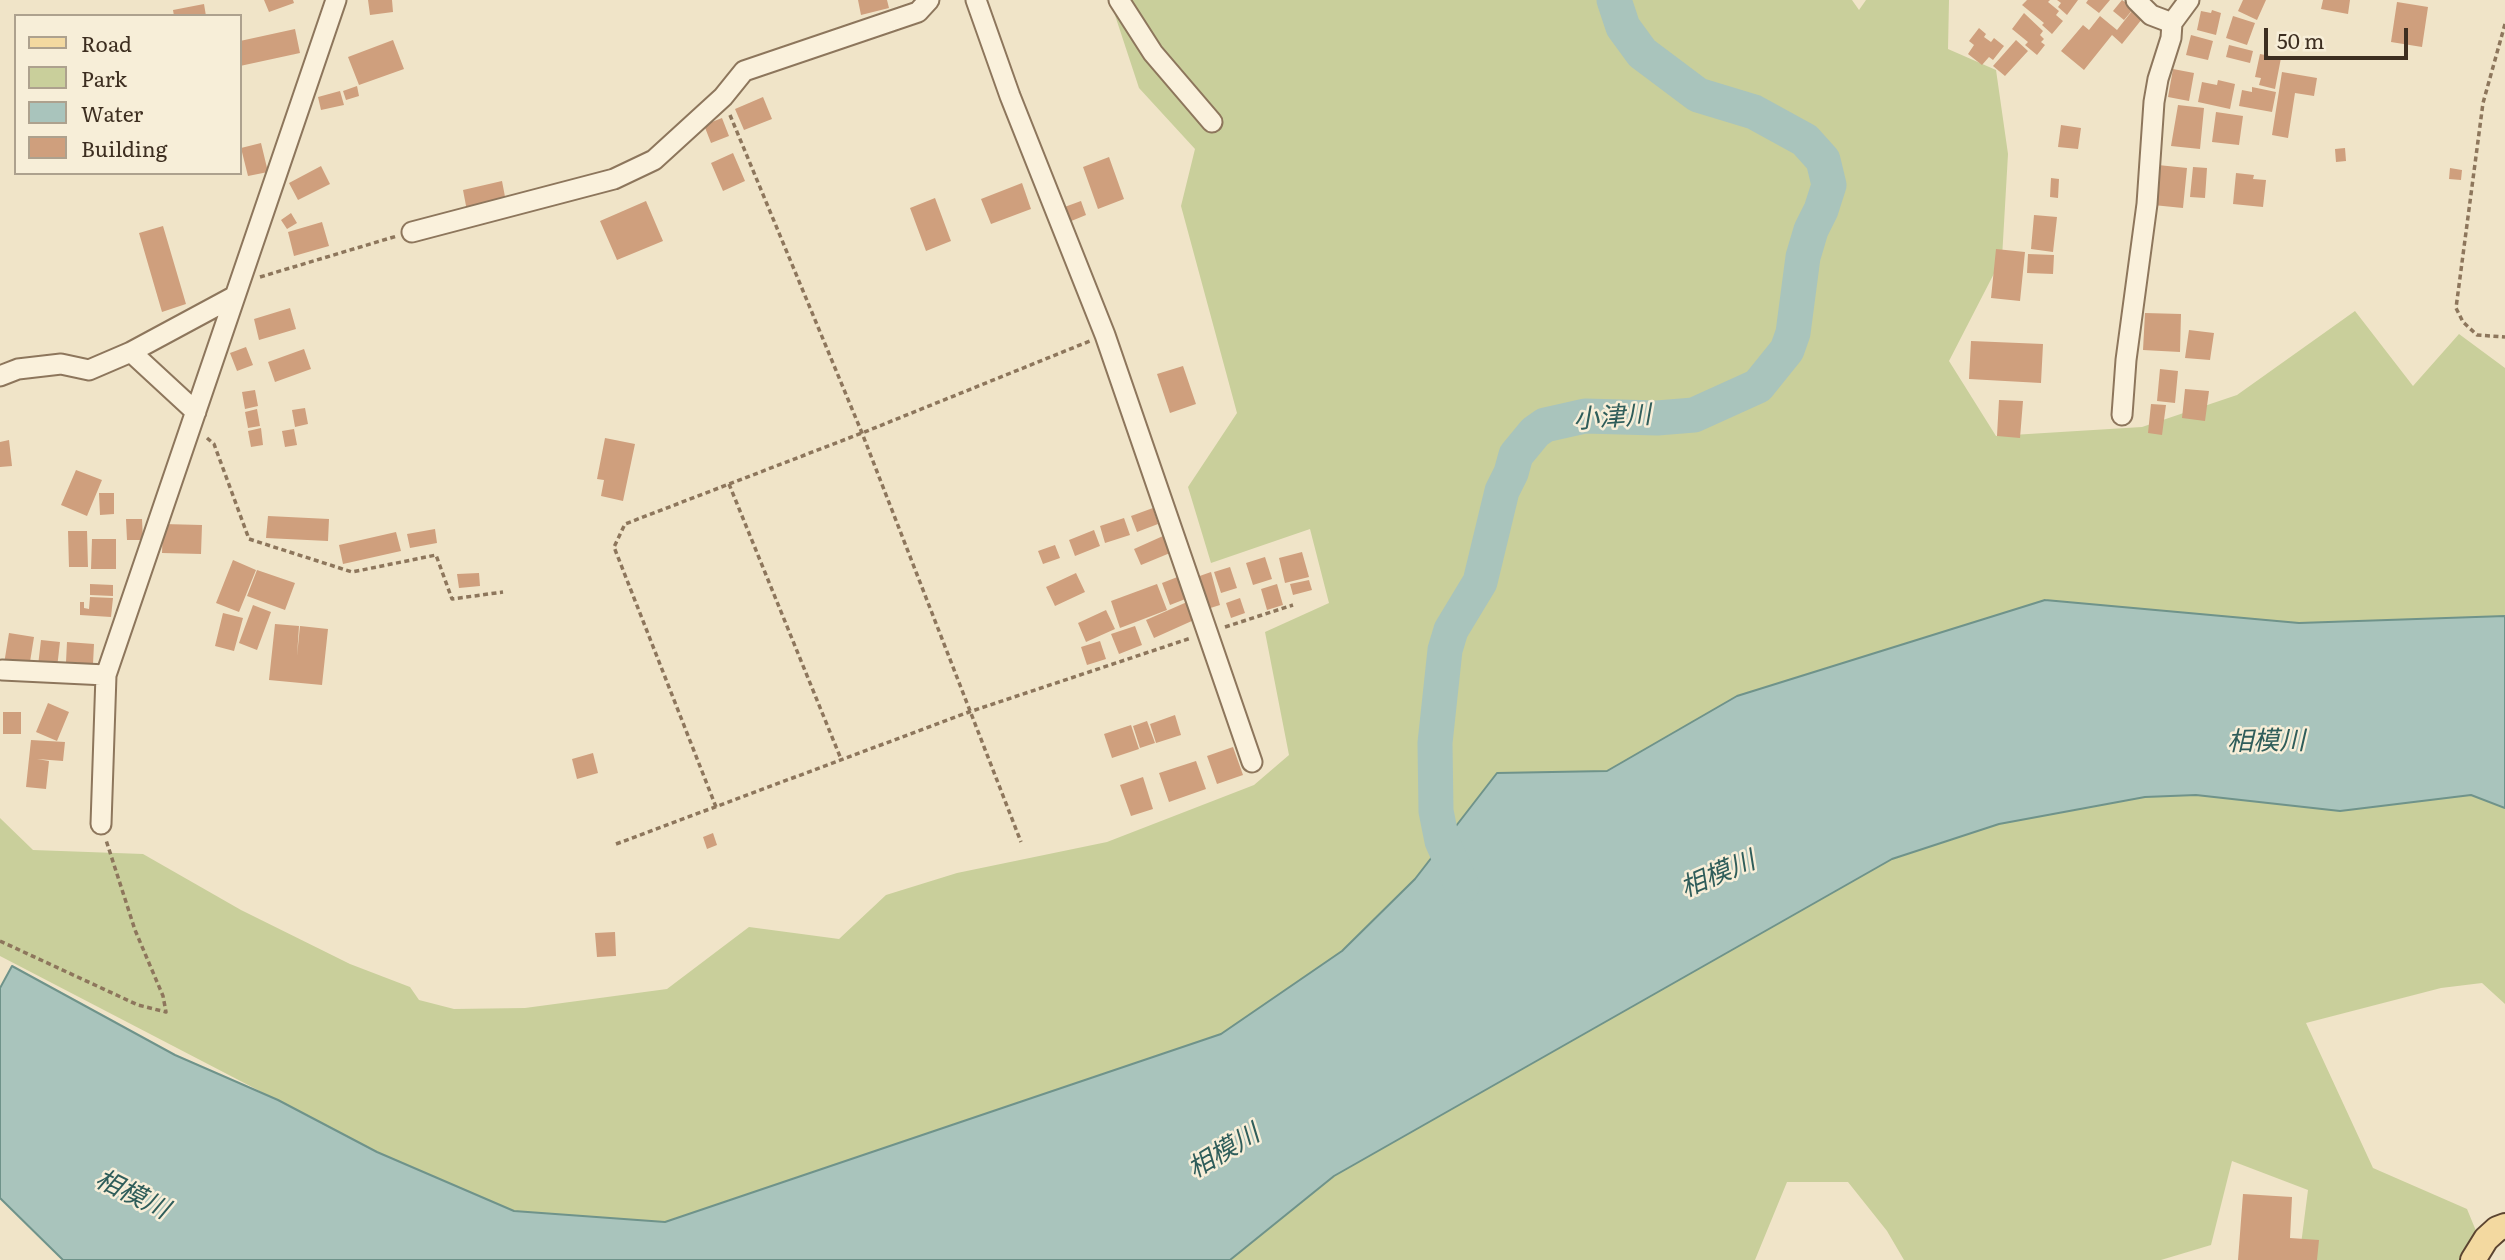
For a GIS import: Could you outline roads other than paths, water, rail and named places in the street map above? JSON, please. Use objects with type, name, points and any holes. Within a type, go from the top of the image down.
[{"type":"main road","points":[[2473,1260],[2486,1240],[2497,1229],[2505,1226]]},
{"type":"street","points":[[101,824],[106,675],[335,0]]},
{"type":"street","points":[[412,232],[614,179],[654,160],[723,97],[744,71],[918,12],[929,0]]},
{"type":"street","points":[[976,0],[1010,96],[1105,335],[1252,762]]},
{"type":"street","points":[[1119,0],[1153,53],[1212,122]]},
{"type":"street","points":[[2136,0],[2151,15],[2172,23]]},
{"type":"street","points":[[2123,415],[2126,360],[2147,204],[2154,102],[2171,38],[2172,23],[2189,0]]},
{"type":"street","points":[[0,376],[18,369],[61,364],[89,370],[131,352],[237,289]]},
{"type":"street","points":[[131,352],[194,417]]},
{"type":"street","points":[[2,670],[106,675]]},
{"type":"water","name":"相模川","points":[[2045,600],[2299,623],[2505,616],[2505,808],[2471,795],[2340,811],[2196,795],[2145,797],[1999,824],[1892,859],[1334,1176],[1230,1260],[63,1260],[0,1198],[0,988],[12,966],[175,1055],[278,1100],[377,1152],[514,1211],[665,1222],[1221,1034],[1342,951],[1415,879],[1497,773],[1607,771],[1737,696]]},
{"type":"waterway","name":"小津川","points":[[1462,886],[1442,841],[1436,811],[1435,743],[1445,650],[1451,630],[1480,582],[1502,491],[1516,455],[1535,432],[1545,425],[1585,416],[1657,418],[1694,415],[1758,386],[1787,350],[1793,333],[1803,257],[1829,185],[1823,160],[1805,140],[1754,112],[1698,95],[1642,53],[1623,27],[1614,0]]}]
